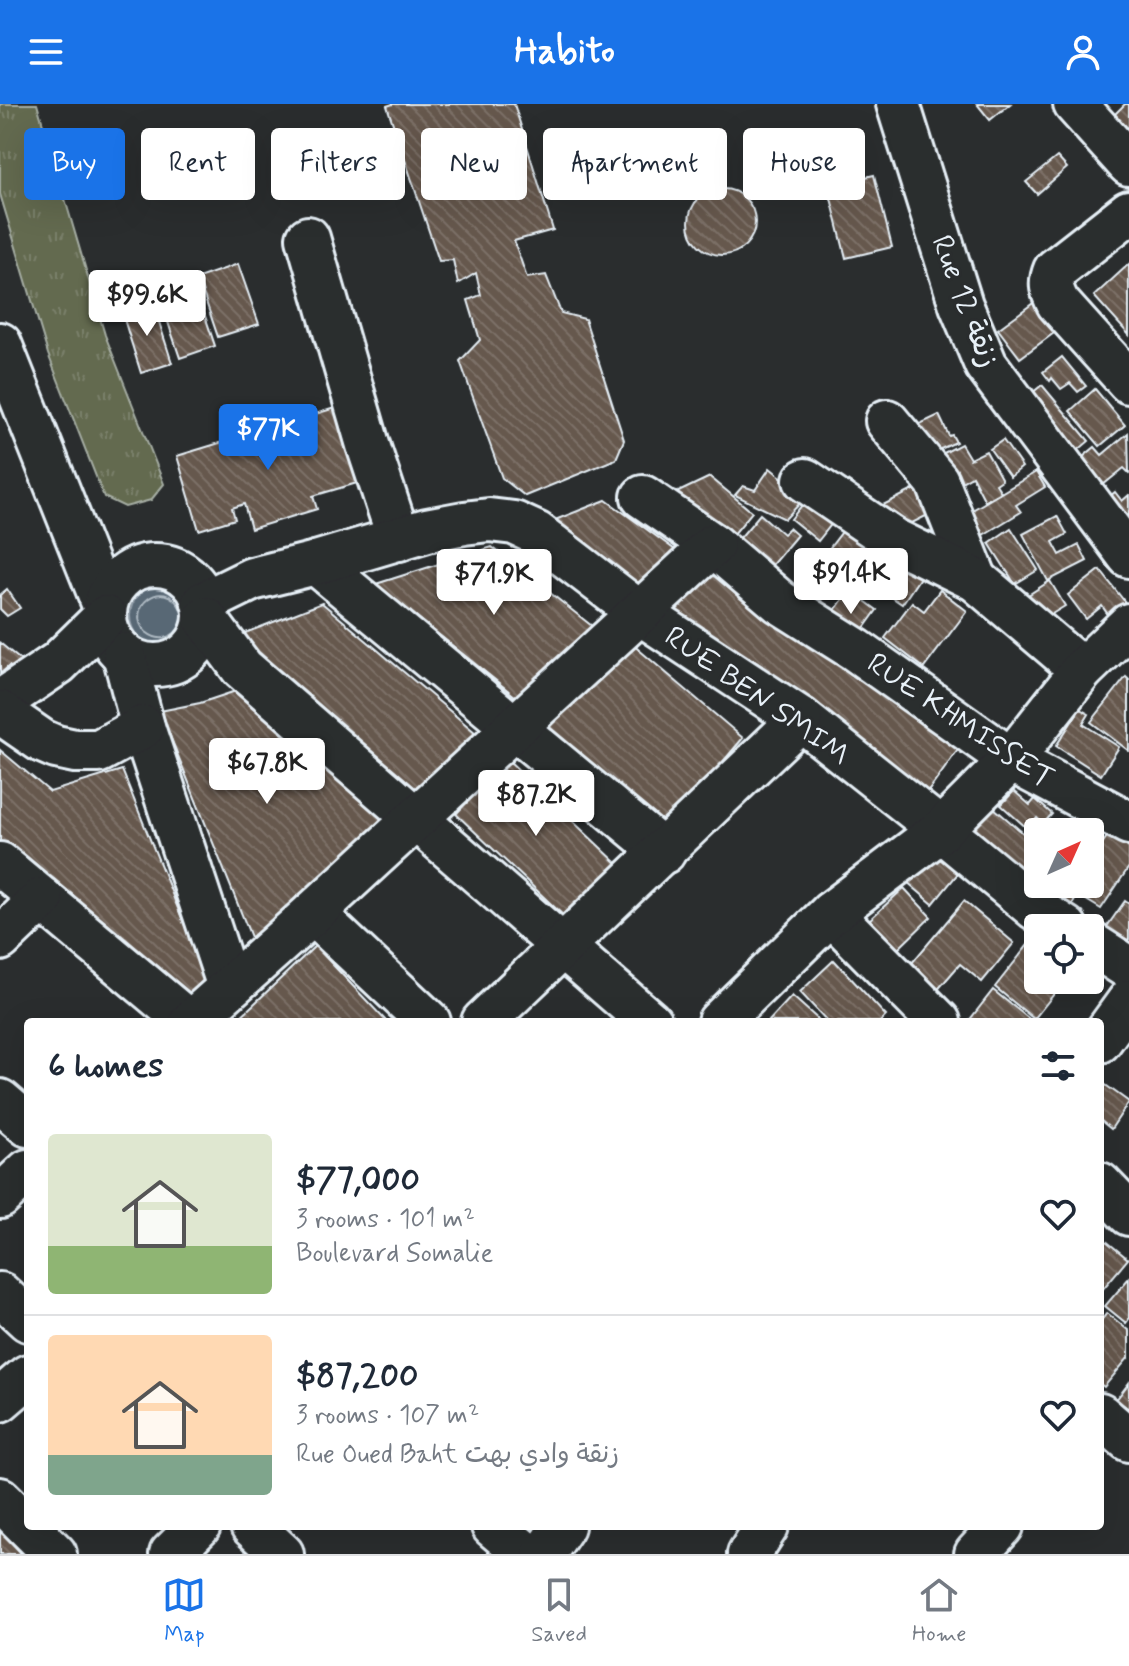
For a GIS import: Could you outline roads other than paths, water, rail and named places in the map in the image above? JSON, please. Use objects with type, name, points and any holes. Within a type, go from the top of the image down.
[{"type":"street","name":"Rue 12 زنقة","points":[[898,104],[961,305],[986,365],[1129,556]]},
{"type":"street","points":[[1075,104],[1129,164]]},
{"type":"street","points":[[1129,212],[1055,270],[1051,278],[1051,290],[1058,303],[1129,382]]},
{"type":"street","points":[[308,238],[368,445],[413,534]]},
{"type":"street","points":[[0,344],[67,517],[131,641],[242,668]]},
{"type":"street","points":[[887,421],[937,481],[976,580]]},
{"type":"street","points":[[805,480],[892,539],[976,580],[1082,670]]},
{"type":"street","name":"RUE KHMISSET","points":[[643,497],[713,545],[780,602],[856,650],[1011,760],[1129,823]]},
{"type":"street","points":[[67,517],[144,566]]},
{"type":"street","name":"RUE BEN SMIM","points":[[198,599],[252,579],[413,534],[489,520],[514,523],[536,533],[640,613],[801,719],[1044,914]]},
{"type":"street","points":[[194,1018],[713,545]]},
{"type":"street","points":[[316,563],[664,852]]},
{"type":"street","points":[[229,987],[139,715],[131,641],[109,594],[117,581],[130,571],[144,566],[174,568],[198,599],[242,668],[645,1018]]},
{"type":"street","points":[[0,702],[58,663],[131,641],[193,648],[201,634],[198,599]]},
{"type":"street","points":[[723,1018],[831,913],[941,830],[1011,760],[1082,670],[1128,628]]},
{"type":"street","points":[[0,712],[42,741],[75,751],[99,751],[139,715]]},
{"type":"street","points":[[487,1018],[801,719]]},
{"type":"street","points":[[0,864],[185,1018]]},
{"type":"street","points":[[0,939],[42,899]]},
{"type":"street","points":[[313,913],[425,1018]]},
{"type":"street","points":[[831,913],[935,1018]]},
{"type":"street","points":[[1104,952],[1129,968]]},
{"type":"street","points":[[1104,1035],[1129,1001]]},
{"type":"street","points":[[0,1101],[24,1122]]},
{"type":"street","points":[[0,1197],[24,1175]]},
{"type":"street","points":[[1104,1188],[1129,1214]]},
{"type":"street","points":[[0,1294],[24,1316]]},
{"type":"street","points":[[0,1400],[24,1379]]},
{"type":"street","points":[[0,1499],[24,1523]]},
{"type":"street","points":[[31,1530],[55,1554]]},
{"type":"street","points":[[171,1554],[195,1530]]},
{"type":"street","points":[[256,1530],[282,1554]]},
{"type":"street","points":[[498,1530],[526,1554]]},
{"type":"street","points":[[544,1554],[560,1530]]},
{"type":"water","points":[[160,586],[181,595],[190,616],[181,637],[160,646],[139,637],[130,616],[139,595]]}]
